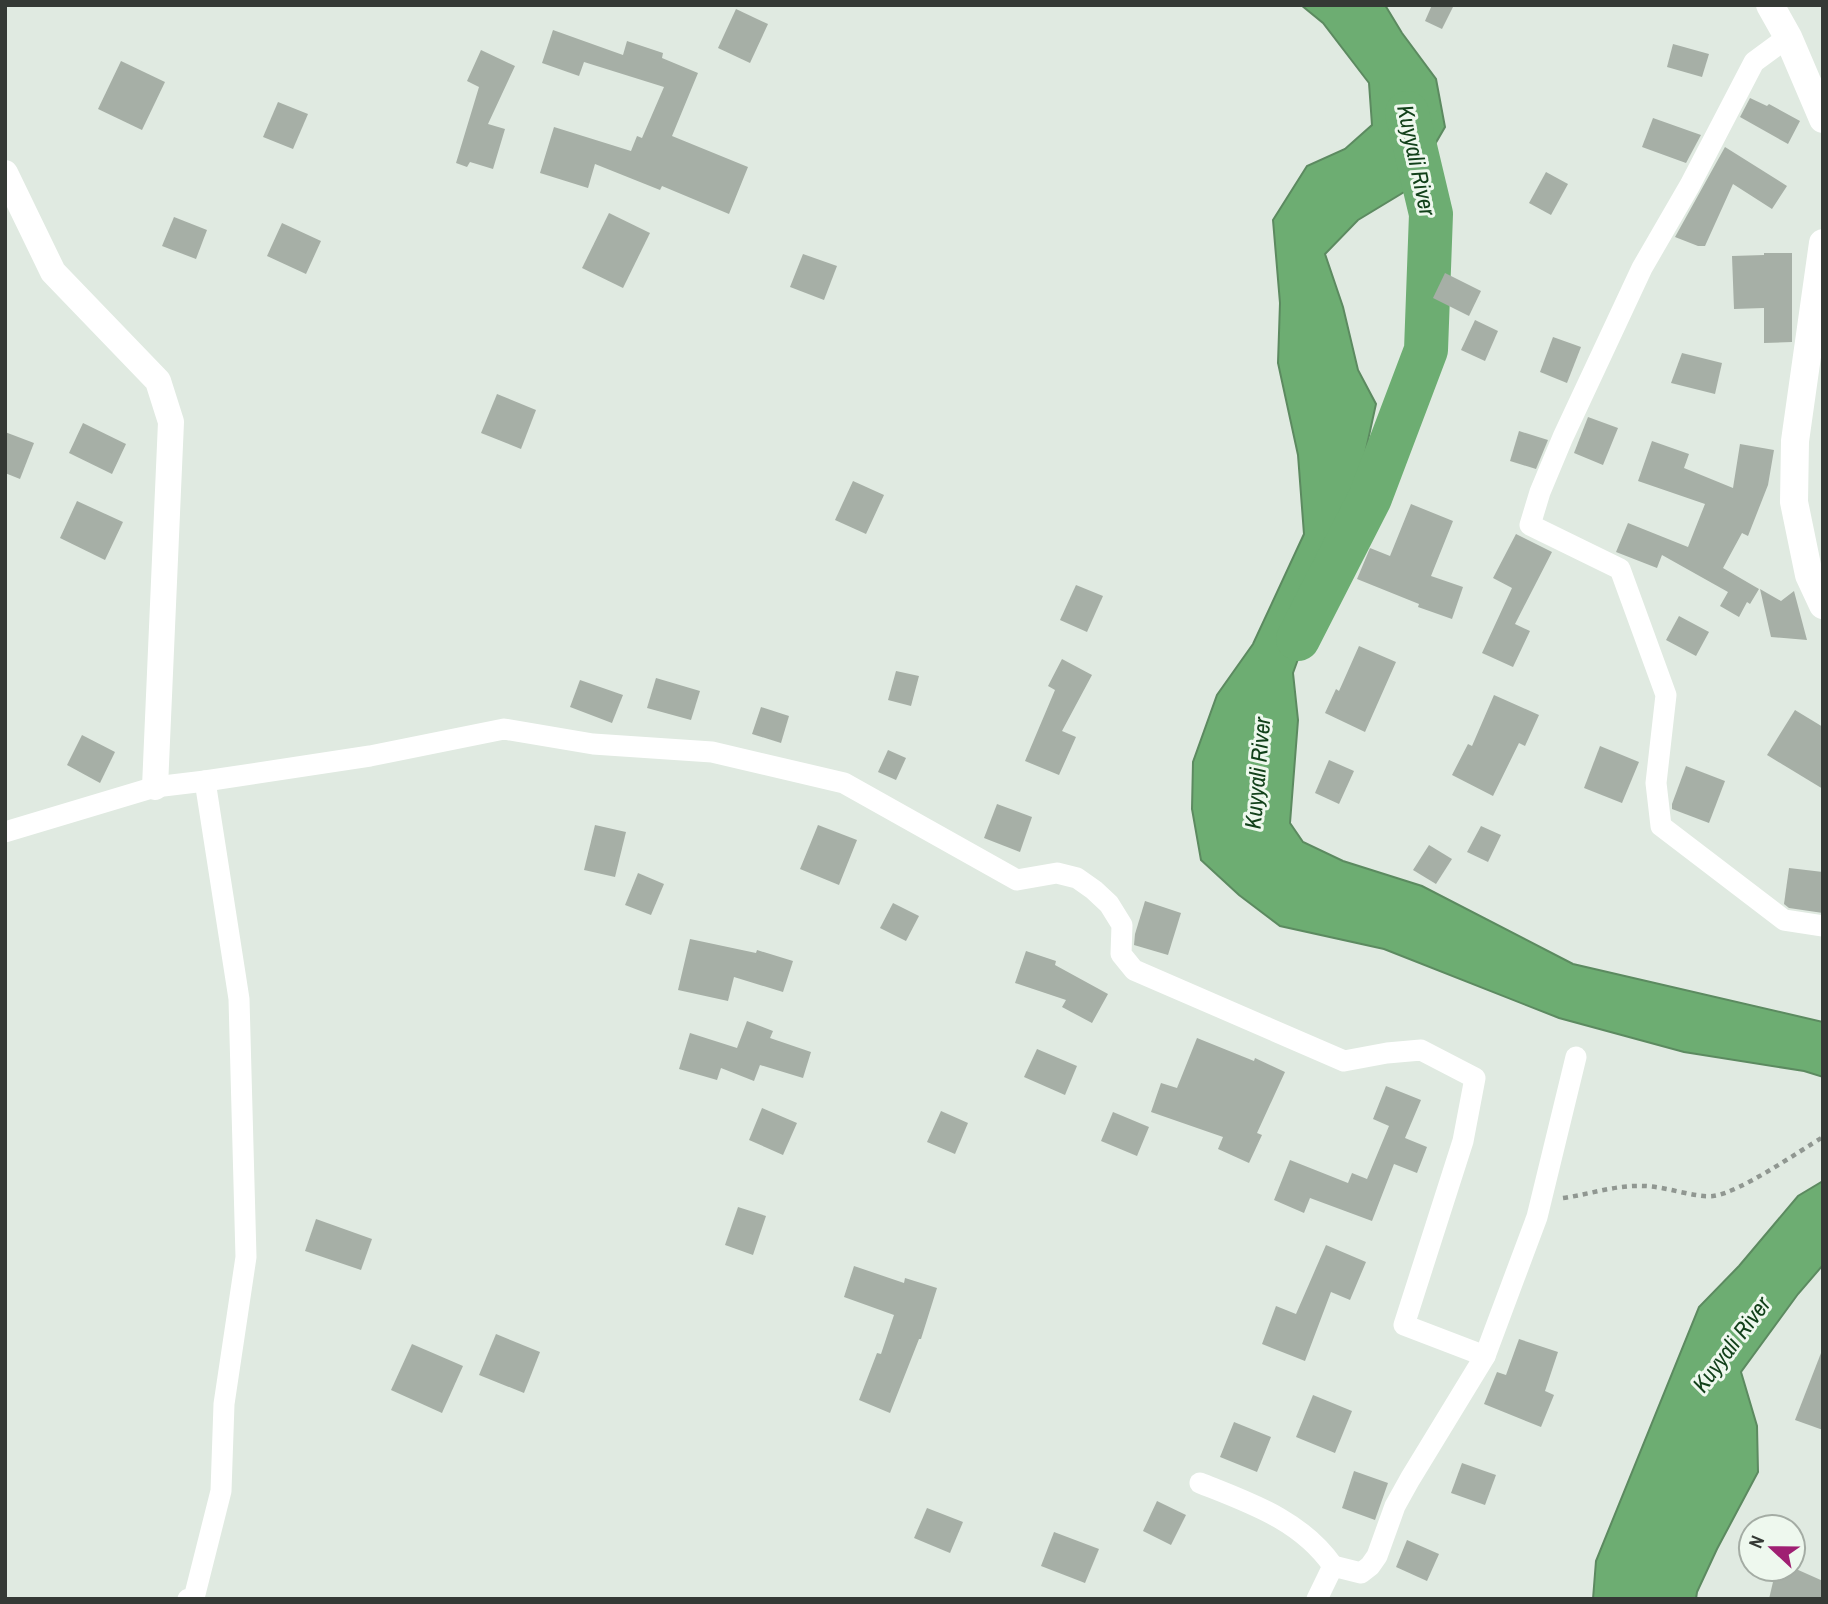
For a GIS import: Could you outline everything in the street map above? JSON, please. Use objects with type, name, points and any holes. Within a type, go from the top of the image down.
[{"type":"main road","points":[[1770,5],[1788,37],[1823,119]]},
{"type":"main road","points":[[1823,243],[1795,441],[1794,502],[1809,575],[1823,605]]},
{"type":"street","points":[[1788,37],[1755,62],[1690,185],[1642,268],[1563,437],[1540,492],[1530,525],[1620,569],[1666,695],[1656,783],[1661,826],[1784,920],[1823,926]]},
{"type":"street","points":[[5,173],[53,272],[158,381],[171,422],[155,787]]},
{"type":"street","points":[[5,832],[155,787],[370,756],[504,729],[593,744],[712,752],[844,783],[1017,880],[1057,873],[1077,878],[1109,904],[1122,925],[1121,954],[1134,970],[1344,1061],[1421,1050],[1475,1078],[1463,1141],[1404,1325],[1485,1356]]},
{"type":"street","points":[[188,1599],[194,1598],[221,1491],[224,1404],[246,1256],[239,999],[205,780]]},
{"type":"street","points":[[1200,1483],[1261,1508],[1295,1527],[1323,1552],[1333,1566],[1361,1573],[1370,1566],[1377,1556],[1400,1497],[1485,1356],[1537,1217],[1576,1057]]},
{"type":"street","points":[[1317,1599],[1333,1566]]},
{"type":"path","points":[[1542,1198],[1556,1199],[1597,1192],[1613,1186],[1646,1185],[1712,1196],[1736,1189],[1823,1137]]},
{"type":"water","points":[[1301,5],[1385,5],[1436,79],[1445,127],[1409,189],[1358,220],[1325,254],[1343,307],[1358,370],[1376,404],[1354,504],[1293,673],[1298,720],[1290,823],[1303,842],[1343,861],[1422,886],[1573,964],[1823,1022],[1823,1077],[1804,1071],[1684,1052],[1559,1018],[1384,949],[1280,926],[1239,895],[1201,860],[1192,809],[1193,762],[1217,695],[1253,644],[1304,534],[1298,455],[1278,363],[1280,303],[1273,220],[1307,166],[1345,149],[1372,125],[1369,83],[1323,23]]},
{"type":"water","points":[[1823,1181],[1823,1265],[1798,1294],[1741,1372],[1757,1426],[1758,1472],[1717,1549],[1696,1599],[1593,1599],[1596,1561],[1699,1307],[1739,1266],[1798,1196]]},
{"type":"building","points":[[1432,5],[1454,5],[1442,29],[1425,21]]},
{"type":"building","points":[[736,9],[768,24],[750,63],[718,48]]},
{"type":"building","points":[[553,30],[623,55],[627,41],[663,53],[662,58],[698,73],[672,136],[748,167],[729,214],[662,186],[660,190],[595,164],[588,188],[540,173],[554,127],[631,151],[637,136],[642,138],[664,87],[584,62],[579,76],[542,63]]},
{"type":"building","points":[[1673,44],[1709,54],[1702,77],[1667,67]]},
{"type":"building","points":[[481,50],[515,66],[488,124],[505,129],[493,169],[470,162],[467,167],[456,163],[479,87],[467,81]]},
{"type":"building","points":[[121,61],[165,82],[142,130],[98,109]]},
{"type":"building","points":[[1750,98],[1767,106],[1769,104],[1800,121],[1788,144],[1740,117]]},
{"type":"building","points":[[278,102],[308,114],[293,149],[263,137]]},
{"type":"building","points":[[1653,118],[1701,135],[1686,163],[1642,147]]},
{"type":"building","points":[[1725,147],[1787,186],[1772,209],[1733,184],[1705,246],[1675,237]]},
{"type":"building","points":[[1546,172],[1568,184],[1551,215],[1529,203]]},
{"type":"building","points":[[609,213],[650,233],[623,288],[582,268]]},
{"type":"building","points":[[174,217],[207,230],[196,259],[162,246]]},
{"type":"building","points":[[282,223],[321,241],[306,274],[267,256]]},
{"type":"building","points":[[1792,253],[1792,342],[1764,343],[1764,308],[1734,309],[1732,256]]},
{"type":"building","points":[[803,254],[837,266],[824,300],[790,287]]},
{"type":"building","points":[[1445,273],[1481,291],[1469,316],[1433,298]]},
{"type":"building","points":[[1475,320],[1498,331],[1485,361],[1461,350]]},
{"type":"building","points":[[1553,337],[1581,347],[1567,383],[1540,372]]},
{"type":"building","points":[[1682,353],[1722,363],[1715,394],[1671,383]]},
{"type":"building","points":[[497,394],[536,410],[521,449],[481,433]]},
{"type":"building","points":[[1588,417],[1618,428],[1603,465],[1574,453]]},
{"type":"building","points":[[83,423],[126,444],[112,474],[69,453]]},
{"type":"building","points":[[1519,431],[1548,440],[1536,469],[1510,461]]},
{"type":"building","points":[[5,432],[34,443],[20,479],[5,473]]},
{"type":"building","points":[[1652,441],[1689,454],[1684,468],[1733,488],[1740,444],[1774,450],[1768,485],[1748,536],[1742,533],[1723,568],[1759,589],[1750,604],[1747,602],[1739,617],[1720,606],[1728,592],[1662,555],[1657,568],[1616,552],[1628,523],[1688,547],[1705,504],[1638,481]]},
{"type":"building","points":[[853,481],[884,495],[866,534],[835,520]]},
{"type":"building","points":[[77,501],[123,522],[105,560],[60,538]]},
{"type":"building","points":[[1411,504],[1453,521],[1431,576],[1463,587],[1452,619],[1418,607],[1419,604],[1357,579],[1370,548],[1390,556]]},
{"type":"building","points":[[1516,534],[1552,552],[1515,624],[1530,631],[1513,667],[1482,653],[1512,588],[1493,578]]},
{"type":"building","points":[[1076,585],[1103,596],[1087,632],[1060,620]]},
{"type":"building","points":[[1760,589],[1781,601],[1794,591],[1807,640],[1771,637]]},
{"type":"building","points":[[1679,616],[1709,632],[1696,656],[1666,640]]},
{"type":"building","points":[[1359,646],[1396,662],[1365,732],[1325,713],[1336,689],[1339,691]]},
{"type":"building","points":[[1062,659],[1092,675],[1062,731],[1076,737],[1059,775],[1025,761],[1055,690],[1048,686]]},
{"type":"building","points":[[896,671],[919,676],[911,706],[888,700]]},
{"type":"building","points":[[656,678],[700,691],[691,720],[647,708]]},
{"type":"building","points":[[580,680],[623,695],[612,723],[570,707]]},
{"type":"building","points":[[1494,695],[1539,715],[1525,746],[1519,743],[1493,796],[1452,775],[1468,744],[1472,746]]},
{"type":"building","points":[[761,707],[789,716],[781,743],[752,734]]},
{"type":"building","points":[[1795,710],[1823,727],[1823,789],[1767,755]]},
{"type":"building","points":[[82,735],[115,752],[100,783],[67,765]]},
{"type":"building","points":[[1600,746],[1639,762],[1622,803],[1584,788]]},
{"type":"building","points":[[888,750],[906,758],[896,780],[878,772]]},
{"type":"building","points":[[1329,760],[1354,771],[1339,804],[1315,793]]},
{"type":"building","points":[[1686,766],[1725,781],[1709,823],[1672,809]]},
{"type":"building","points":[[997,804],[1032,817],[1020,852],[984,838]]},
{"type":"building","points":[[595,825],[626,832],[615,877],[584,870]]},
{"type":"building","points":[[818,825],[857,840],[839,885],[800,869]]},
{"type":"building","points":[[1481,826],[1501,835],[1488,862],[1467,852]]},
{"type":"building","points":[[1429,845],[1452,859],[1436,884],[1413,870]]},
{"type":"building","points":[[1789,868],[1823,872],[1823,913],[1789,908],[1784,904]]},
{"type":"building","points":[[638,873],[664,884],[651,915],[625,905]]},
{"type":"building","points":[[1145,901],[1181,913],[1168,955],[1134,945]]},
{"type":"building","points":[[893,903],[919,916],[906,941],[880,928]]},
{"type":"building","points":[[690,939],[756,953],[757,950],[793,961],[783,992],[734,977],[728,1001],[678,990]]},
{"type":"building","points":[[1026,951],[1056,961],[1055,965],[1108,994],[1092,1023],[1062,1007],[1066,1000],[1015,983]]},
{"type":"building","points":[[747,1021],[773,1031],[770,1038],[811,1052],[803,1078],[760,1065],[754,1081],[721,1068],[717,1080],[679,1069],[690,1033],[737,1048]]},
{"type":"building","points":[[1197,1038],[1254,1061],[1255,1058],[1285,1072],[1257,1133],[1262,1135],[1249,1163],[1218,1149],[1223,1137],[1151,1112],[1161,1083],[1177,1088]]},
{"type":"building","points":[[1037,1049],[1077,1066],[1065,1095],[1024,1077]]},
{"type":"building","points":[[1386,1086],[1421,1100],[1405,1138],[1427,1147],[1417,1173],[1394,1164],[1372,1221],[1310,1198],[1304,1213],[1274,1200],[1290,1160],[1348,1183],[1352,1173],[1367,1179],[1389,1126],[1373,1119]]},
{"type":"building","points":[[762,1108],[797,1123],[783,1155],[749,1140]]},
{"type":"building","points":[[941,1111],[968,1123],[955,1154],[927,1142]]},
{"type":"building","points":[[1113,1112],[1149,1127],[1137,1156],[1101,1141]]},
{"type":"building","points":[[738,1207],[766,1216],[753,1255],[725,1245]]},
{"type":"building","points":[[316,1219],[372,1239],[361,1270],[305,1251]]},
{"type":"building","points":[[1326,1245],[1366,1262],[1350,1300],[1331,1292],[1305,1361],[1262,1344],[1276,1306],[1296,1314]]},
{"type":"building","points":[[854,1266],[904,1283],[905,1278],[937,1288],[921,1339],[890,1413],[859,1400],[877,1353],[881,1354],[894,1315],[844,1297]]},
{"type":"building","points":[[496,1334],[540,1352],[524,1393],[479,1375]]},
{"type":"building","points":[[1519,1339],[1558,1352],[1545,1391],[1554,1395],[1541,1427],[1484,1404],[1497,1372],[1506,1375]]},
{"type":"building","points":[[412,1344],[463,1366],[442,1413],[391,1390]]},
{"type":"building","points":[[1823,1353],[1823,1430],[1795,1420]]},
{"type":"building","points":[[1313,1395],[1352,1411],[1335,1453],[1296,1437]]},
{"type":"building","points":[[1234,1422],[1271,1437],[1257,1472],[1220,1457]]},
{"type":"building","points":[[1462,1463],[1496,1475],[1485,1505],[1451,1493]]},
{"type":"building","points":[[1354,1471],[1388,1483],[1375,1520],[1342,1508]]},
{"type":"building","points":[[1157,1501],[1186,1515],[1171,1545],[1143,1531]]},
{"type":"building","points":[[927,1508],[963,1522],[950,1553],[914,1538]]},
{"type":"building","points":[[1054,1532],[1099,1549],[1085,1583],[1041,1566]]},
{"type":"building","points":[[1407,1540],[1439,1554],[1427,1581],[1396,1567]]},
{"type":"building","points":[[1807,1574],[1823,1581],[1823,1599],[1769,1599],[1773,1583],[1807,1583]]},
{"type":"waterway","name":"Kuyyali River","points":[[1298,639],[1370,498],[1426,350],[1431,214],[1407,113]]}]
